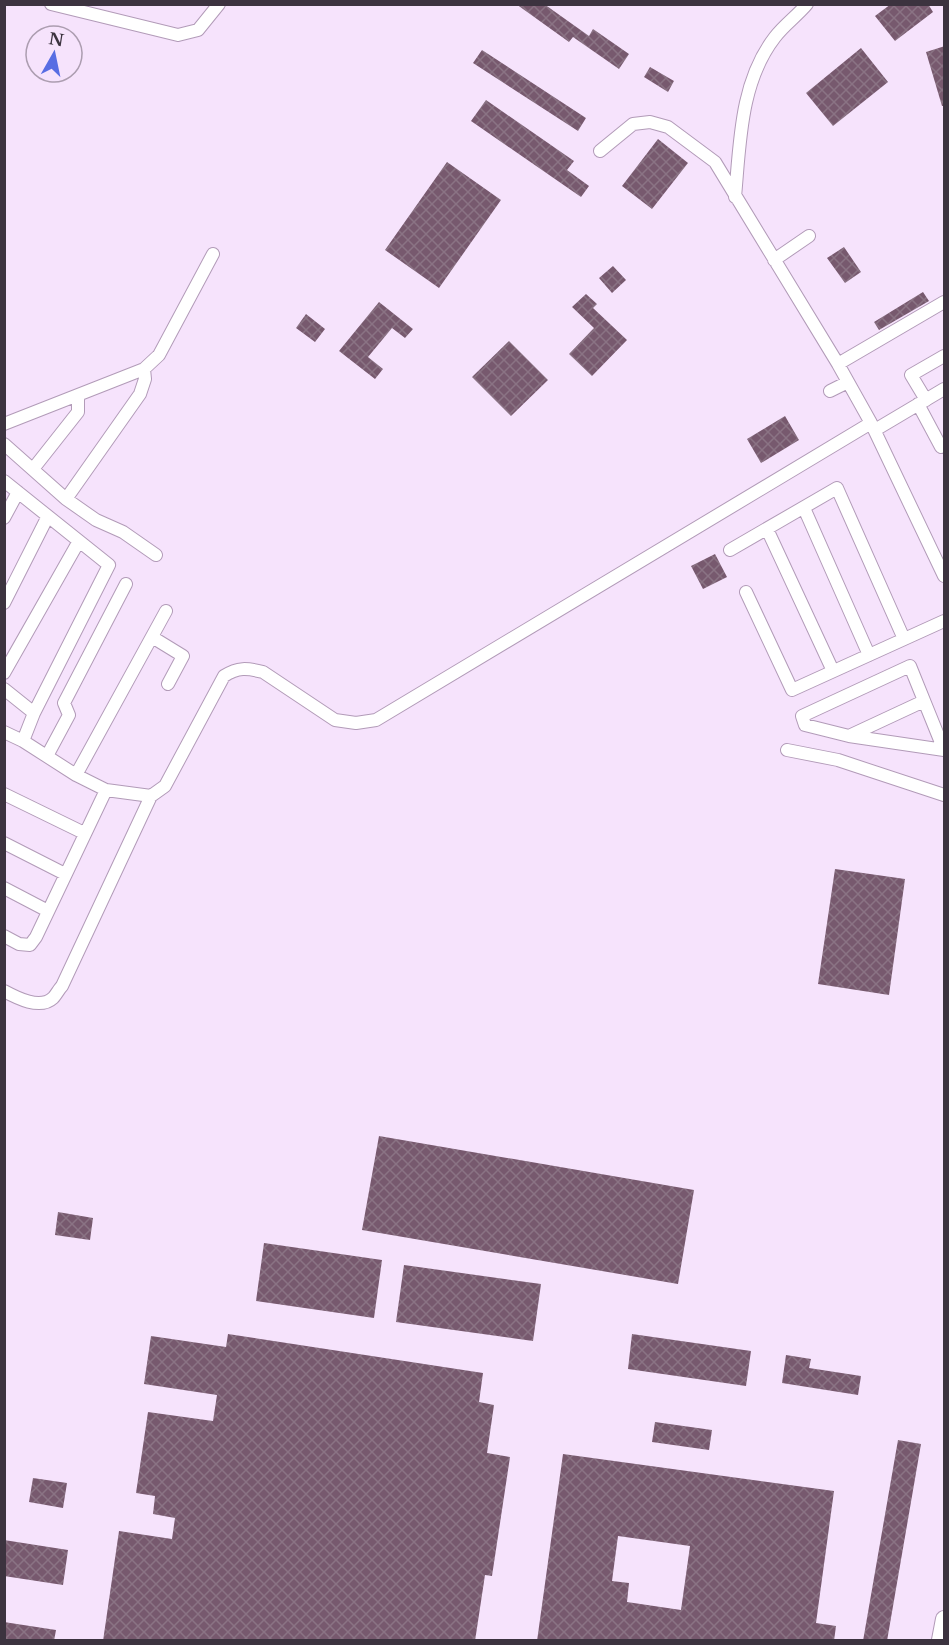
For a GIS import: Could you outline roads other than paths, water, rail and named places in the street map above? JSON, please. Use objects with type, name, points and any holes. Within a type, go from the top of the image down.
[{"type":"main road","points":[[940,1641],[945,1619]]},
{"type":"lane","points":[[51,4],[178,35],[198,30],[219,4]]},
{"type":"lane","points":[[735,197],[748,90],[758,63],[776,36],[807,4]]},
{"type":"lane","points":[[600,151],[633,124],[650,122],[668,127],[715,162],[838,364],[873,426],[945,576]]},
{"type":"lane","points":[[774,260],[809,236]]},
{"type":"lane","points":[[4,424],[144,369],[159,355],[213,254]]},
{"type":"lane","points":[[838,364],[945,302]]},
{"type":"lane","points":[[945,356],[911,375],[941,447],[945,445]]},
{"type":"lane","points":[[66,499],[140,394],[145,379],[144,369]]},
{"type":"lane","points":[[830,391],[848,382]]},
{"type":"lane","points":[[4,991],[38,1004],[52,1000],[62,986],[150,796],[165,786],[224,676],[236,669],[249,668],[263,672],[335,720],[356,723],[376,720],[873,426],[945,389]]},
{"type":"lane","points":[[33,469],[78,412],[78,395]]},
{"type":"lane","points":[[4,444],[66,499],[96,520],[123,532],[156,555]]},
{"type":"lane","points":[[4,481],[109,565],[33,713],[23,741]]},
{"type":"lane","points":[[730,550],[837,488],[904,639]]},
{"type":"lane","points":[[4,518],[18,492]]},
{"type":"lane","points":[[804,508],[869,655]]},
{"type":"lane","points":[[4,603],[48,516]]},
{"type":"lane","points":[[767,529],[833,671]]},
{"type":"lane","points":[[4,673],[79,541]]},
{"type":"lane","points":[[47,756],[69,715],[64,703],[126,584]]},
{"type":"lane","points":[[746,592],[792,690],[945,621]]},
{"type":"lane","points":[[76,775],[166,611]]},
{"type":"lane","points":[[152,637],[183,656],[168,684]]},
{"type":"lane","points":[[910,666],[945,750],[849,736],[805,725],[802,717],[910,666]]},
{"type":"lane","points":[[4,689],[33,713]]},
{"type":"lane","points":[[849,736],[924,701]]},
{"type":"lane","points":[[4,732],[106,790],[150,796]]},
{"type":"lane","points":[[787,750],[838,760],[945,795]]},
{"type":"lane","points":[[4,936],[19,944],[30,945],[36,937],[106,790]]},
{"type":"lane","points":[[4,794],[84,833]]},
{"type":"lane","points":[[4,843],[65,874]]},
{"type":"lane","points":[[4,888],[48,910]]}]
